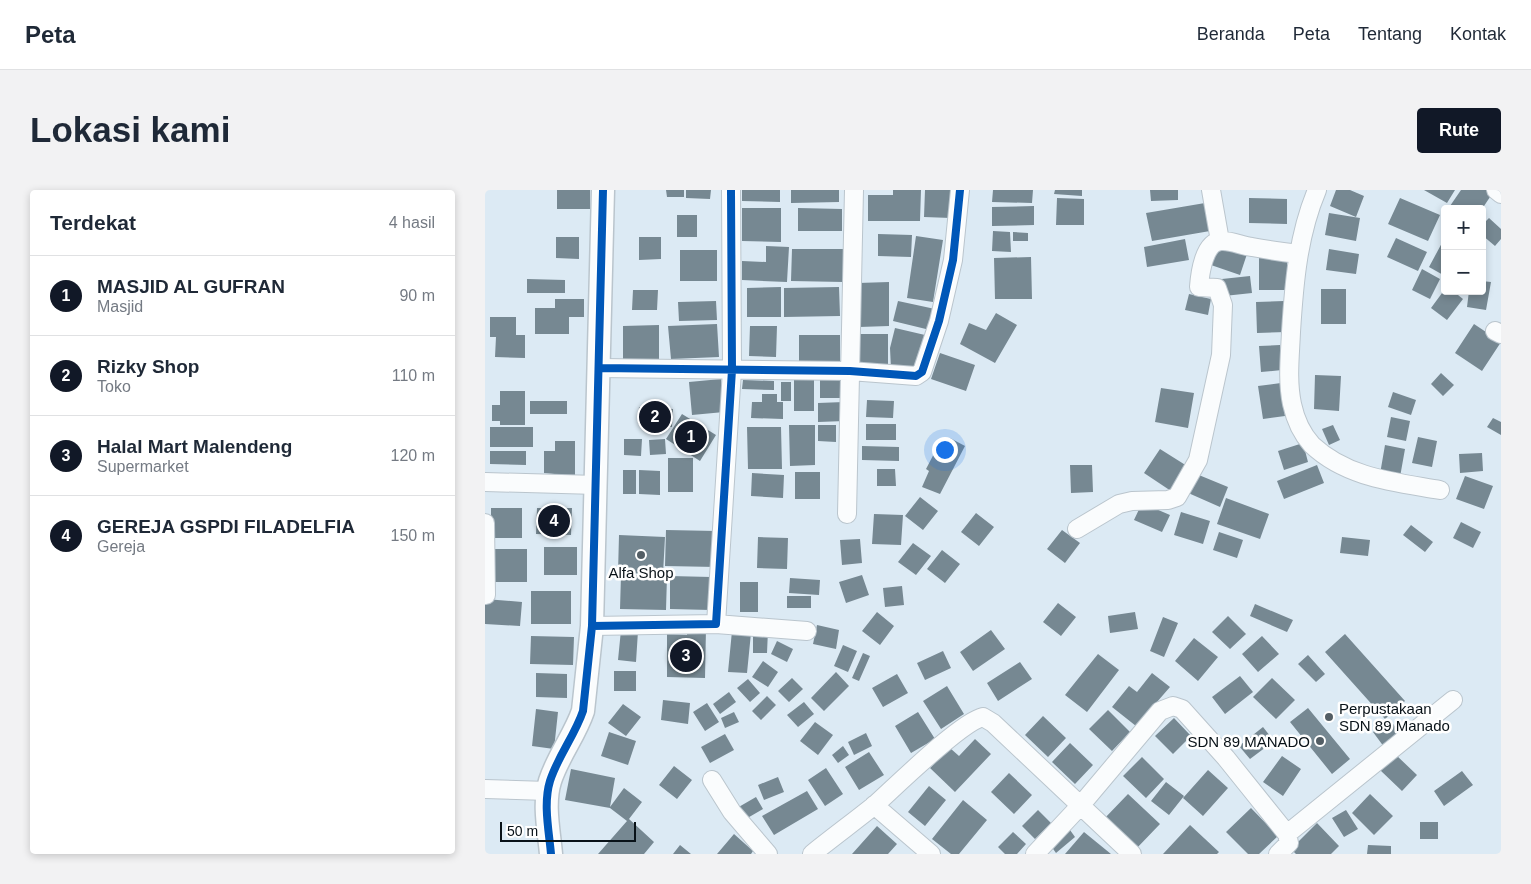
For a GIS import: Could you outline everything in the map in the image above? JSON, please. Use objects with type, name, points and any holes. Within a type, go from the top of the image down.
[{"type":"street","points":[[551,854],[548,791],[551,779],[579,724],[583,711],[592,626],[603,190]]},
{"type":"street","points":[[716,624],[732,370],[731,190]]},
{"type":"street","points":[[847,514],[854,190]]},
{"type":"street","points":[[599,368],[850,371],[912,378],[923,372],[939,321],[953,260],[961,190]]},
{"type":"street","points":[[1211,190],[1220,240]]},
{"type":"street","points":[[1317,190],[1304,227],[1299,254],[1289,369],[1292,404],[1301,429],[1311,444],[1325,455],[1364,476],[1440,490]]},
{"type":"street","points":[[1496,190],[1501,194]]},
{"type":"street","points":[[1220,240],[1299,254]]},
{"type":"street","points":[[1077,529],[1119,504],[1133,501],[1168,500],[1177,497],[1199,460],[1221,355],[1223,305],[1217,288],[1199,287],[1200,276],[1208,251],[1220,240]]},
{"type":"street","points":[[485,482],[597,486]]},
{"type":"street","points":[[485,523],[486,594]]},
{"type":"street","points":[[592,626],[716,624],[807,631]]},
{"type":"street","points":[[1287,834],[1453,700]]},
{"type":"street","points":[[1035,854],[1080,806],[1160,711],[1173,706],[1182,709],[1220,751],[1287,834],[1289,843],[1278,854]]},
{"type":"street","points":[[812,854],[874,805],[959,731],[976,719],[983,717],[993,722],[1132,854]]},
{"type":"street","points":[[712,780],[732,812],[768,854]]},
{"type":"street","points":[[485,789],[548,791]]},
{"type":"street","points":[[874,805],[931,854]]},
{"type":"building","points":[[557,190],[590,190],[590,209],[557,209]]},
{"type":"building","points":[[666,190],[684,190],[684,197],[667,197]]},
{"type":"building","points":[[686,190],[711,190],[710,199],[686,198]]},
{"type":"building","points":[[742,190],[780,190],[780,202],[742,201]]},
{"type":"building","points":[[791,190],[839,190],[839,202],[791,203]]},
{"type":"building","points":[[893,190],[921,190],[920,221],[868,221],[868,195],[893,195]]},
{"type":"building","points":[[925,190],[952,190],[951,218],[924,217]]},
{"type":"building","points":[[993,190],[1033,190],[1032,203],[992,202]]},
{"type":"building","points":[[1055,190],[1082,190],[1082,196],[1054,194]]},
{"type":"building","points":[[1150,190],[1178,190],[1178,200],[1151,201]]},
{"type":"building","points":[[1336,190],[1350,190],[1364,196],[1356,217],[1330,206]]},
{"type":"building","points":[[1424,190],[1455,190],[1447,203]]},
{"type":"building","points":[[1461,190],[1494,191],[1485,205],[1451,205]]},
{"type":"building","points":[[1057,198],[1084,199],[1084,225],[1056,225]]},
{"type":"building","points":[[1249,198],[1287,199],[1287,224],[1249,223]]},
{"type":"building","points":[[1400,198],[1440,215],[1428,241],[1388,224]]},
{"type":"building","points":[[1205,203],[1210,231],[1152,241],[1146,213]]},
{"type":"building","points":[[1034,206],[1034,225],[992,226],[992,207]]},
{"type":"building","points":[[742,208],[781,208],[781,242],[742,241]]},
{"type":"building","points":[[798,208],[842,209],[842,231],[798,231]]},
{"type":"building","points":[[1329,213],[1360,218],[1356,241],[1325,235]]},
{"type":"building","points":[[677,215],[697,215],[697,237],[677,237]]},
{"type":"building","points":[[1489,218],[1501,229],[1501,239],[1495,246],[1486,238],[1486,221]]},
{"type":"building","points":[[993,231],[1010,232],[1011,252],[992,251]]},
{"type":"building","points":[[1013,232],[1028,233],[1028,241],[1013,241]]},
{"type":"building","points":[[878,234],[912,235],[911,257],[878,256]]},
{"type":"building","points":[[916,236],[943,240],[933,302],[907,298]]},
{"type":"building","points":[[556,237],[579,237],[579,259],[556,258]]},
{"type":"building","points":[[639,237],[661,237],[661,259],[639,260]]},
{"type":"building","points":[[1396,238],[1427,252],[1418,271],[1387,257]]},
{"type":"building","points":[[1185,239],[1189,260],[1147,267],[1144,247]]},
{"type":"building","points":[[1218,244],[1247,254],[1240,275],[1211,265]]},
{"type":"building","points":[[1441,245],[1441,274],[1429,267]]},
{"type":"building","points":[[766,246],[789,247],[787,282],[742,280],[742,261],[766,262]]},
{"type":"building","points":[[792,249],[844,249],[844,282],[791,281]]},
{"type":"building","points":[[1329,249],[1359,254],[1356,274],[1326,270]]},
{"type":"building","points":[[680,250],[717,250],[717,281],[680,281]]},
{"type":"building","points":[[1259,254],[1287,254],[1287,290],[1259,290]]},
{"type":"building","points":[[1031,257],[1032,299],[995,299],[994,258]]},
{"type":"building","points":[[1422,269],[1440,279],[1430,299],[1412,290]]},
{"type":"building","points":[[1250,276],[1252,293],[1224,296],[1222,279]]},
{"type":"building","points":[[527,279],[565,280],[565,293],[527,293]]},
{"type":"building","points":[[1486,281],[1491,282],[1486,310],[1467,307],[1468,295],[1486,295]]},
{"type":"building","points":[[889,282],[889,326],[859,327],[858,283]]},
{"type":"building","points":[[781,287],[781,317],[747,317],[747,288]]},
{"type":"building","points":[[839,287],[840,316],[784,317],[784,288]]},
{"type":"building","points":[[1321,289],[1346,289],[1346,324],[1321,324]]},
{"type":"building","points":[[633,290],[658,290],[657,310],[632,310]]},
{"type":"building","points":[[1189,294],[1211,299],[1208,315],[1185,310]]},
{"type":"building","points":[[1441,294],[1458,295],[1463,299],[1447,320],[1431,308]]},
{"type":"building","points":[[555,299],[584,299],[584,317],[569,317],[569,334],[535,334],[535,308],[555,308]]},
{"type":"building","points":[[716,301],[717,320],[679,321],[678,302]]},
{"type":"building","points":[[898,301],[935,309],[930,330],[893,321]]},
{"type":"building","points":[[1284,301],[1286,332],[1257,333],[1256,302]]},
{"type":"building","points":[[996,313],[1017,325],[995,363],[960,344],[969,323],[986,330]]},
{"type":"building","points":[[490,317],[516,317],[516,335],[525,335],[525,358],[495,357],[496,337],[490,337]]},
{"type":"building","points":[[717,324],[719,357],[671,359],[668,326]]},
{"type":"building","points":[[1474,324],[1501,342],[1482,371],[1455,353]]},
{"type":"building","points":[[659,325],[659,359],[623,359],[623,326]]},
{"type":"building","points":[[750,326],[777,326],[776,357],[749,356]]},
{"type":"building","points":[[895,328],[925,335],[918,372],[891,369],[890,348]]},
{"type":"building","points":[[860,334],[888,334],[888,367],[860,367]]},
{"type":"building","points":[[799,335],[840,335],[840,364],[799,364]]},
{"type":"building","points":[[1280,345],[1282,370],[1261,372],[1259,346]]},
{"type":"building","points":[[940,353],[975,365],[966,391],[931,379]]},
{"type":"building","points":[[1441,373],[1454,385],[1443,396],[1431,384]]},
{"type":"building","points":[[1315,375],[1341,376],[1339,411],[1314,409]]},
{"type":"building","points":[[721,379],[724,412],[692,415],[689,382]]},
{"type":"building","points":[[743,380],[774,381],[774,390],[742,389]]},
{"type":"building","points":[[794,380],[814,380],[814,411],[794,411]]},
{"type":"building","points":[[820,380],[841,380],[841,398],[820,398]]},
{"type":"building","points":[[781,382],[791,382],[791,401],[781,401]]},
{"type":"building","points":[[1281,383],[1285,416],[1263,419],[1258,386]]},
{"type":"building","points":[[1161,388],[1194,393],[1188,428],[1155,422]]},
{"type":"building","points":[[500,391],[525,391],[525,425],[500,425],[500,421],[492,421],[492,405],[500,405]]},
{"type":"building","points":[[1393,392],[1416,400],[1411,415],[1388,407]]},
{"type":"building","points":[[762,394],[777,394],[777,402],[783,402],[783,419],[751,418],[752,402],[762,402]]},
{"type":"building","points":[[867,400],[894,401],[893,418],[866,417]]},
{"type":"building","points":[[530,401],[567,401],[567,414],[530,414]]},
{"type":"building","points":[[844,402],[845,421],[818,422],[818,403]]},
{"type":"building","points":[[639,407],[673,409],[672,427],[638,424]]},
{"type":"building","points":[[682,414],[716,435],[700,461],[666,439]]},
{"type":"building","points":[[1391,417],[1410,421],[1406,441],[1387,437]]},
{"type":"building","points":[[1493,418],[1501,422],[1501,435],[1487,427]]},
{"type":"building","points":[[866,424],[896,424],[896,440],[866,440]]},
{"type":"building","points":[[789,425],[815,425],[815,465],[790,466]]},
{"type":"building","points":[[818,425],[836,425],[836,442],[818,441]]},
{"type":"building","points":[[1333,425],[1340,440],[1329,445],[1322,429]]},
{"type":"building","points":[[490,427],[533,427],[533,447],[490,447]]},
{"type":"building","points":[[747,427],[781,427],[782,469],[748,469]]},
{"type":"building","points":[[1418,437],[1437,441],[1432,467],[1412,463]]},
{"type":"building","points":[[950,438],[965,446],[940,494],[922,487],[929,471],[926,469],[938,446],[944,449]]},
{"type":"building","points":[[624,439],[642,439],[641,456],[624,455]]},
{"type":"building","points":[[665,439],[666,454],[650,455],[649,440]]},
{"type":"building","points":[[555,441],[575,441],[575,476],[544,473],[544,451],[555,451]]},
{"type":"building","points":[[1303,443],[1308,462],[1284,470],[1278,451]]},
{"type":"building","points":[[1385,445],[1405,449],[1400,477],[1380,474]]},
{"type":"building","points":[[862,446],[899,447],[899,461],[862,460]]},
{"type":"building","points":[[1160,449],[1187,466],[1171,491],[1144,473]]},
{"type":"building","points":[[490,451],[526,451],[526,465],[490,464]]},
{"type":"building","points":[[1482,453],[1483,471],[1460,473],[1459,454]]},
{"type":"building","points":[[668,458],[693,458],[693,492],[668,492]]},
{"type":"building","points":[[1070,465],[1092,465],[1093,492],[1071,493]]},
{"type":"building","points":[[1317,465],[1324,483],[1284,499],[1277,481]]},
{"type":"building","points":[[877,469],[895,469],[896,486],[877,486]]},
{"type":"building","points":[[623,470],[636,470],[636,494],[623,494]]},
{"type":"building","points":[[639,470],[660,471],[660,495],[639,494]]},
{"type":"building","points":[[795,472],[820,472],[820,499],[795,499]]},
{"type":"building","points":[[752,473],[784,475],[783,498],[751,496]]},
{"type":"building","points":[[1194,473],[1228,487],[1220,507],[1186,492]]},
{"type":"building","points":[[1465,476],[1493,486],[1484,509],[1456,499]]},
{"type":"building","points":[[920,497],[938,511],[923,530],[905,516]]},
{"type":"building","points":[[1226,498],[1269,514],[1260,539],[1217,524]]},
{"type":"building","points":[[1142,503],[1170,515],[1162,532],[1134,520]]},
{"type":"building","points":[[491,508],[522,508],[522,538],[491,538]]},
{"type":"building","points":[[537,508],[572,508],[571,535],[536,534]]},
{"type":"building","points":[[1181,512],[1210,521],[1203,544],[1174,535]]},
{"type":"building","points":[[976,513],[994,527],[979,546],[961,532]]},
{"type":"building","points":[[874,514],[903,515],[901,545],[872,544]]},
{"type":"building","points":[[1461,522],[1481,532],[1473,548],[1453,538]]},
{"type":"building","points":[[1411,525],[1433,542],[1425,552],[1403,535]]},
{"type":"building","points":[[666,530],[716,531],[716,567],[665,566]]},
{"type":"building","points":[[1062,530],[1080,543],[1065,563],[1047,549]]},
{"type":"building","points":[[1219,532],[1243,540],[1237,558],[1213,550]]},
{"type":"building","name":"Alfa Shop","points":[[619,535],[665,537],[663,574],[618,573]]},
{"type":"building","points":[[758,537],[788,538],[787,569],[757,568]]},
{"type":"building","points":[[1342,537],[1370,540],[1368,556],[1340,553]]},
{"type":"building","points":[[860,539],[862,563],[842,565],[840,540]]},
{"type":"building","points":[[913,543],[931,556],[916,575],[898,562]]},
{"type":"building","points":[[544,547],[577,547],[577,575],[544,575]]},
{"type":"building","points":[[492,549],[527,549],[527,582],[492,582]]},
{"type":"building","points":[[942,550],[960,564],[945,583],[927,569]]},
{"type":"building","points":[[621,575],[667,576],[666,610],[620,609]]},
{"type":"building","points":[[862,575],[869,595],[846,603],[839,582]]},
{"type":"building","points":[[670,576],[711,577],[710,610],[670,609]]},
{"type":"building","points":[[790,578],[820,580],[819,595],[789,593]]},
{"type":"building","points":[[740,582],[758,582],[758,612],[740,612]]},
{"type":"building","points":[[902,586],[904,605],[885,607],[883,588]]},
{"type":"building","points":[[531,591],[571,591],[571,624],[531,624]]},
{"type":"building","points":[[787,596],[811,596],[811,608],[787,608]]},
{"type":"building","points":[[485,599],[522,602],[520,626],[485,624]]},
{"type":"building","points":[[1058,603],[1076,617],[1061,636],[1043,622]]},
{"type":"building","points":[[1255,604],[1293,620],[1287,632],[1250,616]]},
{"type":"building","points":[[877,612],[894,626],[880,645],[862,631]]},
{"type":"building","points":[[1135,612],[1138,629],[1110,633],[1108,616]]},
{"type":"building","points":[[1228,616],[1246,634],[1230,649],[1212,632]]},
{"type":"building","points":[[1163,617],[1178,623],[1164,657],[1150,651]]},
{"type":"building","points":[[817,625],[839,630],[836,649],[813,644]]},
{"type":"building","points":[[687,627],[706,628],[705,678],[667,677],[667,634],[687,635]]},
{"type":"building","points":[[753,629],[768,630],[767,653],[753,653]]},
{"type":"building","points":[[621,630],[638,631],[636,662],[618,660]]},
{"type":"building","points":[[991,630],[1005,649],[973,671],[960,652]]},
{"type":"building","points":[[732,631],[751,633],[747,673],[728,672]]},
{"type":"building","points":[[1345,634],[1405,701],[1385,719],[1325,652]]},
{"type":"building","points":[[531,636],[574,637],[573,665],[530,664]]},
{"type":"building","points":[[1262,636],[1279,654],[1258,672],[1242,654]]},
{"type":"building","points":[[1194,638],[1218,657],[1198,681],[1175,661]]},
{"type":"building","points":[[777,641],[793,649],[787,662],[771,654]]},
{"type":"building","points":[[843,645],[857,651],[848,672],[834,666]]},
{"type":"building","points":[[943,651],[951,668],[925,680],[917,663]]},
{"type":"building","points":[[863,653],[870,656],[859,681],[852,678]]},
{"type":"building","points":[[1098,654],[1119,670],[1087,712],[1065,695]]},
{"type":"building","points":[[1308,655],[1325,674],[1316,682],[1298,664]]},
{"type":"building","points":[[763,661],[778,672],[768,687],[752,677]]},
{"type":"building","points":[[1020,662],[1032,679],[998,701],[987,683]]},
{"type":"building","points":[[614,671],[636,671],[636,691],[614,691]]},
{"type":"building","points":[[836,672],[849,686],[824,711],[811,698]]},
{"type":"building","points":[[536,673],[567,674],[567,698],[536,697]]},
{"type":"building","points":[[1152,673],[1170,687],[1136,726],[1112,707],[1129,686],[1137,692]]},
{"type":"building","points":[[897,674],[908,693],[883,707],[872,688]]},
{"type":"building","points":[[1240,676],[1253,692],[1225,714],[1212,697]]},
{"type":"building","points":[[792,678],[803,689],[789,702],[778,691]]},
{"type":"building","points":[[1272,678],[1295,700],[1276,719],[1253,697]]},
{"type":"building","points":[[748,679],[760,693],[750,702],[737,688]]},
{"type":"building","points":[[947,686],[964,714],[941,729],[923,701]]},
{"type":"building","points":[[729,692],[736,702],[720,714],[713,704]]},
{"type":"building","points":[[767,696],[776,705],[761,720],[752,711]]},
{"type":"building","points":[[663,700],[690,703],[688,724],[661,720]]},
{"type":"building","points":[[804,702],[814,714],[798,727],[787,715]]},
{"type":"building","points":[[707,703],[719,722],[705,731],[693,712]]},
{"type":"building","points":[[623,704],[641,717],[626,736],[608,723]]},
{"type":"building","name":"SDN 89 MANADO","points":[[1308,708],[1350,759],[1332,774],[1290,722]]},
{"type":"building","points":[[536,709],[558,712],[554,749],[532,746]]},
{"type":"building","points":[[1108,710],[1130,732],[1112,751],[1089,729]]},
{"type":"building","points":[[734,712],[739,722],[725,728],[721,718]]},
{"type":"building","points":[[918,712],[935,739],[911,753],[895,726]]},
{"type":"building","points":[[1043,716],[1066,738],[1048,757],[1025,735]]},
{"type":"building","points":[[1174,718],[1191,736],[1173,754],[1155,736]]},
{"type":"building","points":[[1390,720],[1404,738],[1387,751],[1373,732]]},
{"type":"building","points":[[815,722],[833,735],[818,755],[800,741]]},
{"type":"building","points":[[1263,727],[1274,741],[1250,759],[1239,746]]},
{"type":"building","points":[[609,732],[636,741],[628,765],[601,756]]},
{"type":"building","points":[[866,733],[872,746],[854,755],[848,742]]},
{"type":"building","points":[[725,734],[734,750],[710,763],[701,747]]},
{"type":"building","points":[[975,739],[991,754],[955,792],[930,768],[950,748],[959,756]]},
{"type":"building","points":[[1070,743],[1093,765],[1075,784],[1052,762]]},
{"type":"building","points":[[843,746],[849,755],[838,763],[832,755]]},
{"type":"building","points":[[869,752],[884,775],[859,790],[845,767]]},
{"type":"building","points":[[1395,754],[1417,775],[1402,791],[1380,770]]},
{"type":"building","points":[[1282,756],[1301,769],[1283,796],[1263,782]]},
{"type":"building","points":[[1142,757],[1164,779],[1146,798],[1123,776]]},
{"type":"building","points":[[674,766],[692,780],[677,799],[659,785]]},
{"type":"building","points":[[826,768],[843,794],[825,806],[808,780]]},
{"type":"building","points":[[571,769],[615,778],[610,807],[624,788],[642,802],[629,819],[654,842],[644,854],[598,854],[627,821],[610,808],[565,800]]},
{"type":"building","points":[[1208,770],[1228,788],[1203,816],[1183,798]]},
{"type":"building","points":[[1462,771],[1473,785],[1444,806],[1434,791]]},
{"type":"building","points":[[1009,773],[1032,795],[1014,814],[991,792]]},
{"type":"building","points":[[778,777],[784,792],[764,800],[758,785]]},
{"type":"building","points":[[1166,782],[1184,796],[1169,815],[1151,801]]},
{"type":"building","points":[[929,786],[946,800],[925,826],[908,812]]},
{"type":"building","points":[[807,791],[818,809],[774,835],[762,816]]},
{"type":"building","points":[[1128,794],[1160,824],[1135,850],[1103,820]]},
{"type":"building","points":[[1370,794],[1393,816],[1374,835],[1352,813]]},
{"type":"building","points":[[756,797],[763,809],[744,820],[737,808]]},
{"type":"building","points":[[963,800],[987,820],[959,854],[951,854],[932,839]]},
{"type":"building","points":[[1251,808],[1278,836],[1259,854],[1248,854],[1226,832]]},
{"type":"building","points":[[1038,810],[1051,823],[1035,839],[1022,826]]},
{"type":"building","points":[[1346,810],[1358,829],[1344,837],[1332,818]]},
{"type":"building","points":[[1420,822],[1438,822],[1438,839],[1420,839]]},
{"type":"building","points":[[1317,823],[1339,846],[1331,854],[1296,854],[1291,849]]},
{"type":"building","points":[[1190,825],[1219,852],[1217,854],[1163,854]]},
{"type":"building","points":[[877,826],[897,844],[888,854],[852,854]]},
{"type":"building","points":[[1070,830],[1075,837],[1056,853],[1051,846]]},
{"type":"building","points":[[1013,832],[1026,844],[1017,854],[1005,854],[998,847]]},
{"type":"building","points":[[1084,832],[1111,854],[1065,854]]},
{"type":"building","points":[[734,834],[753,851],[751,854],[717,854]]},
{"type":"building","points":[[680,845],[691,854],[673,854]]},
{"type":"building","points":[[1368,845],[1391,846],[1391,854],[1367,854]]},
{"type":"cycle path","points":[[551,854],[547,818],[548,790],[553,772],[576,729],[583,711],[592,626],[603,190]]},
{"type":"cycle path","points":[[592,626],[716,624],[732,370],[731,190]]},
{"type":"cycle path","points":[[599,368],[850,371],[916,376],[922,372],[939,321],[953,260],[960,190]]},
{"type":"place","name":"Rizky Shop","points":[[655,417]]},
{"type":"place","name":"MASJID AL GUFRAN","points":[[691,437]]},
{"type":"place","name":"GEREJA GSPDI FILADELFIA","points":[[554,521]]},
{"type":"place","name":"Alfa Shop","points":[[641,555]]},
{"type":"place","name":"Halal Mart Malendeng","points":[[686,656]]},
{"type":"place","name":"Perpustakaan SDN 89 Manado","points":[[1329,717]]},
{"type":"place","name":"SDN 89 MANADO","points":[[1320,741]]}]
